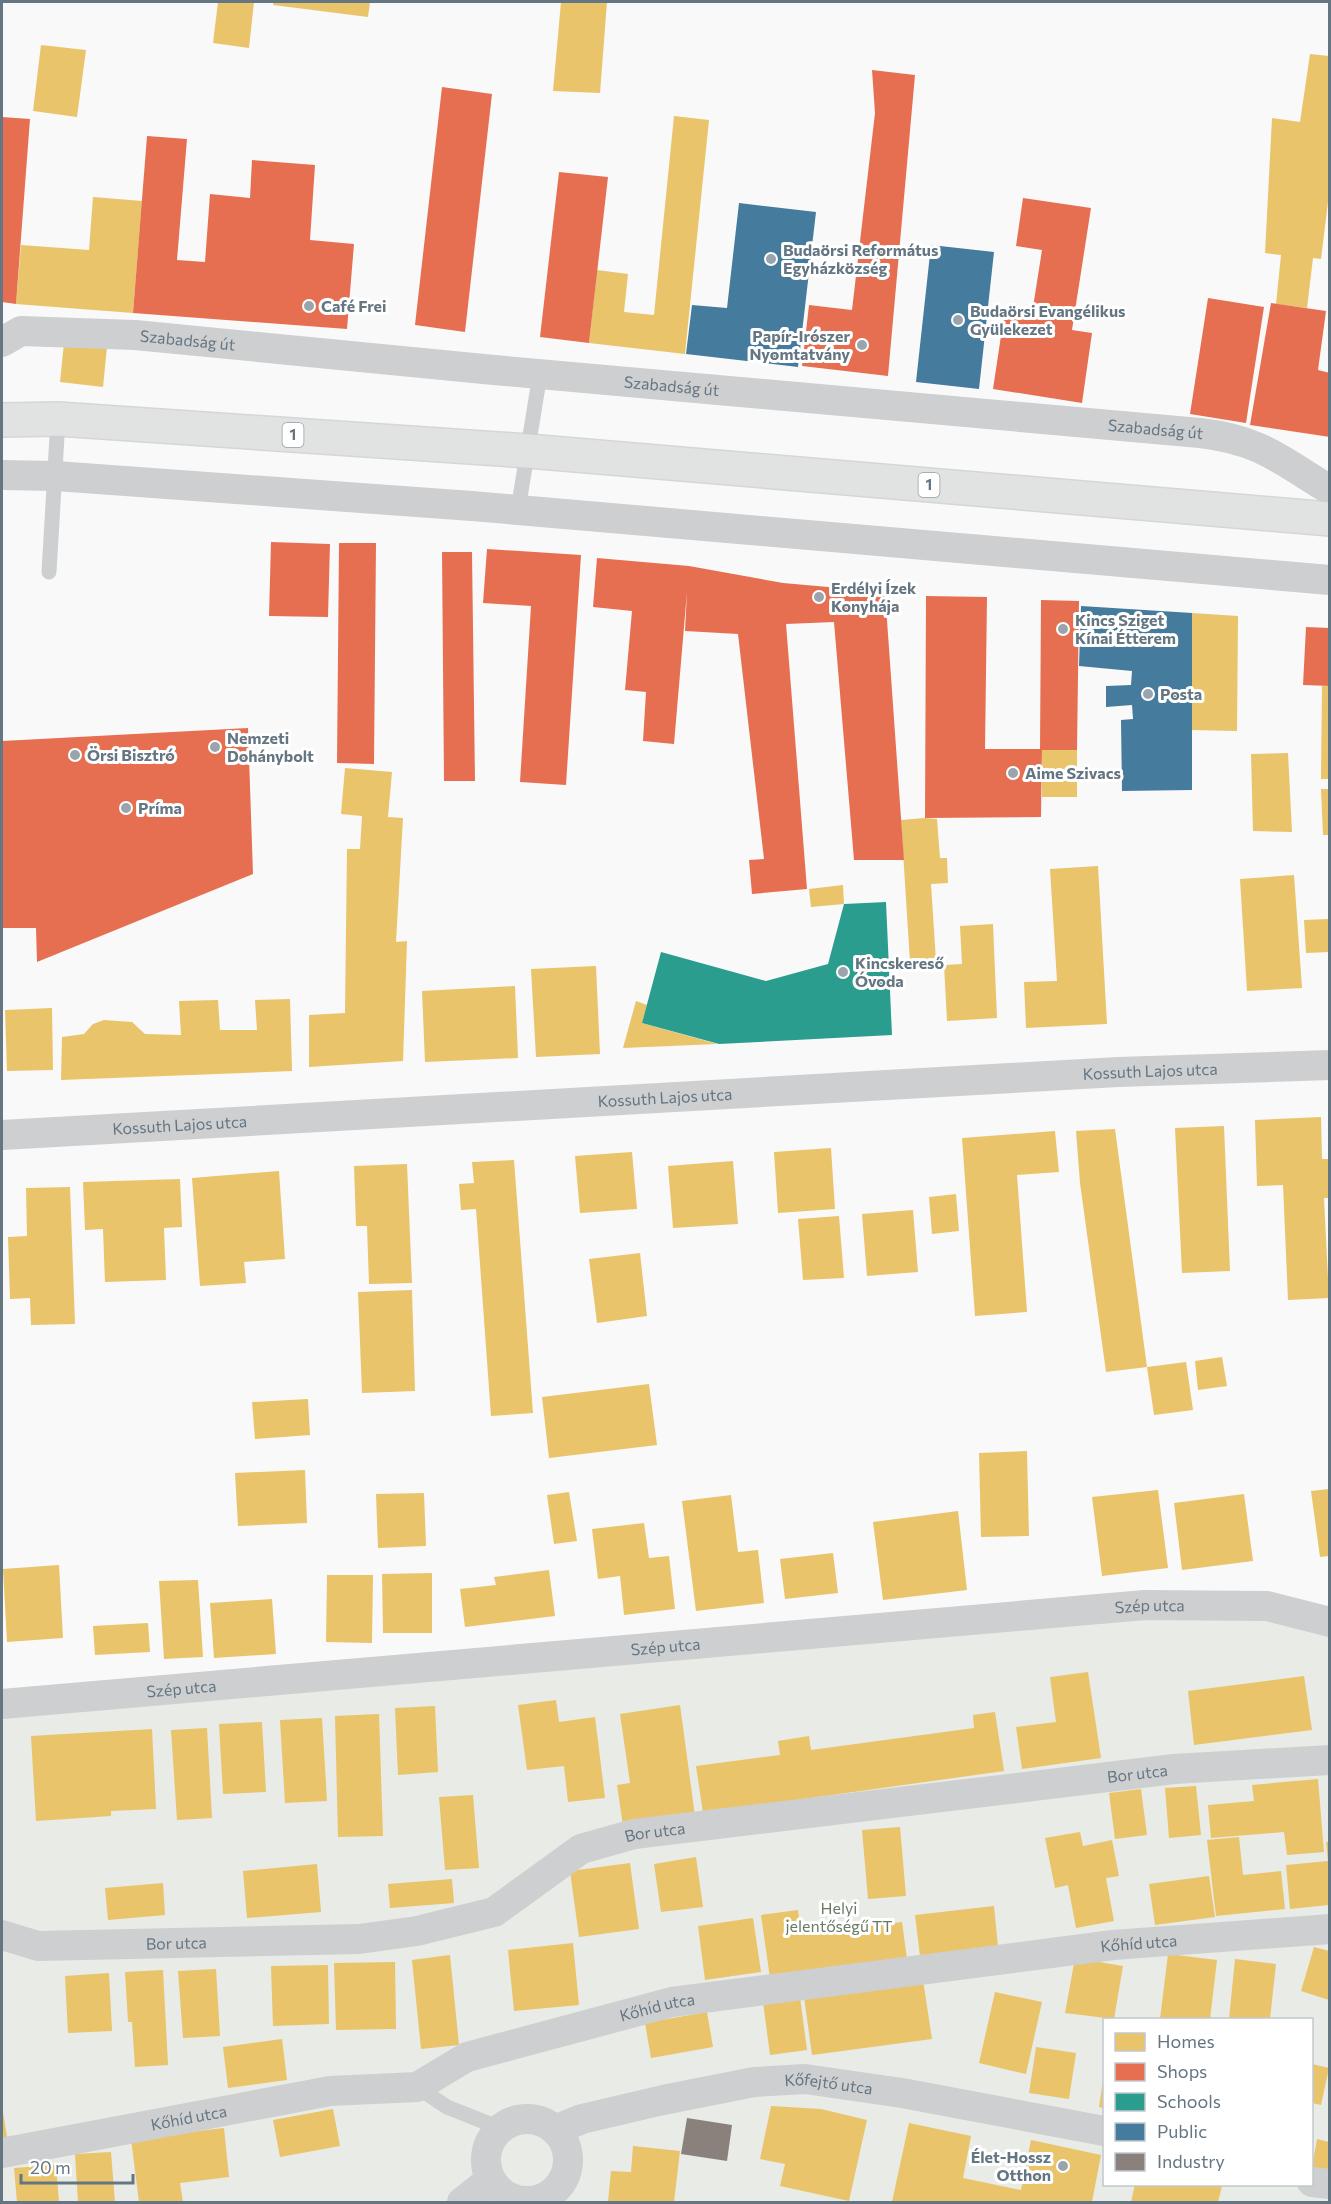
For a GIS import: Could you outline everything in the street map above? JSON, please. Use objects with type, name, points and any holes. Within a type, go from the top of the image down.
[{"type":"main road","name":"1","points":[[2,409],[58,419]]},
{"type":"main road","name":"1","points":[[2,420],[58,419],[528,451],[1329,519]]},
{"type":"street","name":"Szabadság út","points":[[2,342],[21,331],[135,335],[540,374],[1224,435],[1248,442],[1288,462],[1329,490]]},
{"type":"street","points":[[2,475],[56,476],[518,510],[1329,580]]},
{"type":"street","name":"Kossuth Lajos utca","points":[[2,1136],[1118,1072],[1329,1065]]},
{"type":"street","name":"Szép utca","points":[[2,1704],[1145,1605],[1267,1606],[1329,1622]]},
{"type":"street","name":"Bor utca","points":[[2,1935],[38,1946],[359,1939],[450,1924],[494,1911],[580,1849],[634,1834],[1174,1769],[1329,1760]]},
{"type":"street","name":"Kőhíd utca","points":[[2,2153],[330,2091],[417,2087],[467,2057],[672,2002],[1113,1945],[1329,1929]]},
{"type":"street","name":"Kőfejtő utca","points":[[555,2130],[582,2120],[675,2098],[754,2082],[805,2079],[902,2092],[1103,2131]]},
{"type":"street","points":[[522,2119],[534,2119],[555,2130],[567,2151],[568,2163],[556,2198],[518,2202],[497,2190],[485,2169],[485,2156],[490,2140],[500,2127],[522,2119]]},
{"type":"street","points":[[462,2202],[490,2180]]},
{"type":"street","points":[[1313,2182],[1329,2184]]},
{"type":"lane","points":[[518,510],[540,374]]},
{"type":"lane","points":[[49,573],[58,419]]},
{"type":"lane","points":[[417,2087],[447,2107],[500,2127]]},
{"type":"green space","name":"Helyi jelentőségű TT","points":[[1145,1605],[1329,1622],[1329,2202],[2,2202],[2,1704]]},
{"type":"building: Homes","points":[[218,2],[254,2],[249,48],[213,43]]},
{"type":"building: Homes","points":[[274,2],[370,2],[368,17],[273,5]]},
{"type":"building: Homes","points":[[561,2],[607,2],[600,93],[553,91]]},
{"type":"building: Homes","points":[[41,45],[86,50],[77,117],[33,111]]},
{"type":"building: Homes","points":[[1310,54],[1329,56],[1329,194],[1321,259],[1313,258],[1307,308],[1276,304],[1281,255],[1265,253],[1272,118],[1300,122]]},
{"type":"building: Homes","points":[[674,116],[709,120],[685,354],[589,343],[597,270],[628,274],[624,312],[654,315]]},
{"type":"building: Homes","points":[[93,197],[142,201],[133,313],[16,304],[21,245],[89,250]]},
{"type":"building: Homes","points":[[64,343],[107,347],[103,387],[60,382]]},
{"type":"building: Homes","points":[[1192,613],[1238,616],[1237,731],[1191,730]]},
{"type":"building: Homes","points":[[1322,686],[1329,686],[1329,779],[1321,779]]},
{"type":"building: Homes","points":[[1042,750],[1077,750],[1077,797],[1042,797]]},
{"type":"building: Homes","points":[[1288,753],[1292,832],[1253,831],[1251,754]]},
{"type":"building: Homes","points":[[345,768],[392,772],[388,817],[403,818],[396,942],[407,941],[403,1061],[309,1067],[309,1015],[345,1013],[347,849],[360,849],[362,816],[341,814]]},
{"type":"building: Homes","points":[[1321,789],[1329,789],[1329,835],[1323,835]]},
{"type":"building: Homes","points":[[937,819],[940,858],[947,858],[948,883],[931,884],[936,961],[910,962],[901,820]]},
{"type":"building: Homes","points":[[1098,866],[1107,1024],[1026,1028],[1024,982],[1057,981],[1050,869]]},
{"type":"building: Homes","points":[[1294,875],[1302,988],[1247,991],[1240,879]]},
{"type":"building: Homes","points":[[843,885],[844,904],[811,907],[809,889]]},
{"type":"building: Homes","points":[[1329,919],[1329,952],[1306,953],[1304,920]]},
{"type":"building: Homes","points":[[993,924],[997,1018],[947,1021],[944,965],[962,964],[960,926]]},
{"type":"building: Homes","points":[[596,966],[600,1054],[536,1057],[531,969]]},
{"type":"building: Homes","points":[[515,986],[518,1058],[425,1062],[422,991]]},
{"type":"building: Homes","points":[[290,999],[292,1071],[61,1080],[62,1037],[84,1034],[93,1024],[104,1020],[132,1022],[145,1034],[181,1035],[179,1001],[218,1000],[220,1030],[257,1030],[255,1000]]},
{"type":"building: Homes","points":[[636,1001],[647,1005],[642,1023],[717,1044],[623,1048]]},
{"type":"building: Homes","points":[[52,1008],[53,1070],[7,1071],[5,1010]]},
{"type":"building: Homes","points":[[1321,1117],[1322,1159],[1329,1159],[1329,1198],[1324,1198],[1329,1298],[1288,1300],[1283,1185],[1257,1186],[1255,1120]]},
{"type":"building: Homes","points":[[1224,1126],[1230,1271],[1182,1273],[1175,1128]]},
{"type":"building: Homes","points":[[1115,1129],[1147,1367],[1106,1372],[1080,1183],[1076,1131]]},
{"type":"building: Homes","points":[[1055,1131],[1059,1172],[1017,1175],[1027,1312],[975,1316],[962,1138]]},
{"type":"building: Homes","points":[[831,1148],[835,1209],[778,1213],[774,1152]]},
{"type":"building: Homes","points":[[632,1152],[637,1209],[580,1213],[575,1156]]},
{"type":"building: Homes","points":[[514,1160],[533,1413],[491,1416],[476,1209],[461,1210],[459,1184],[474,1183],[472,1162]]},
{"type":"building: Homes","points":[[733,1161],[738,1224],[673,1228],[668,1166]]},
{"type":"building: Homes","points":[[407,1164],[412,1283],[369,1284],[367,1226],[356,1226],[354,1166]]},
{"type":"building: Homes","points":[[279,1171],[285,1259],[244,1262],[246,1283],[200,1286],[192,1178]]},
{"type":"building: Homes","points":[[180,1179],[182,1227],[164,1228],[166,1280],[105,1282],[103,1229],[85,1230],[83,1182]]},
{"type":"building: Homes","points":[[70,1187],[75,1324],[31,1325],[30,1298],[10,1299],[8,1237],[27,1236],[26,1188]]},
{"type":"building: Homes","points":[[956,1194],[959,1231],[932,1234],[929,1197]]},
{"type":"building: Homes","points":[[913,1210],[918,1272],[867,1276],[862,1214]]},
{"type":"building: Homes","points":[[839,1216],[844,1278],[803,1280],[798,1219]]},
{"type":"building: Homes","points":[[640,1253],[647,1316],[597,1323],[589,1259]]},
{"type":"building: Homes","points":[[412,1290],[415,1391],[362,1393],[358,1292]]},
{"type":"building: Homes","points":[[1222,1357],[1227,1386],[1198,1390],[1195,1361]]},
{"type":"building: Homes","points":[[1186,1362],[1193,1410],[1154,1415],[1147,1367]]},
{"type":"building: Homes","points":[[649,1384],[657,1445],[549,1458],[542,1397]]},
{"type":"building: Homes","points":[[308,1399],[310,1435],[255,1439],[252,1402]]},
{"type":"building: Homes","points":[[1027,1451],[1029,1536],[981,1537],[979,1453]]},
{"type":"building: Homes","points":[[305,1470],[307,1523],[238,1526],[235,1473]]},
{"type":"building: Homes","points":[[1329,1489],[1329,1556],[1320,1557],[1311,1491]]},
{"type":"building: Homes","points":[[1158,1490],[1168,1568],[1102,1576],[1092,1497]]},
{"type":"building: Homes","points":[[569,1492],[577,1541],[554,1544],[547,1495]]},
{"type":"building: Homes","points":[[424,1493],[426,1546],[378,1548],[376,1494]]},
{"type":"building: Homes","points":[[1244,1494],[1253,1561],[1182,1570],[1174,1503]]},
{"type":"building: Homes","points":[[731,1495],[738,1552],[758,1550],[764,1603],[696,1611],[682,1501]]},
{"type":"building: Homes","points":[[958,1511],[967,1590],[883,1600],[873,1522]]},
{"type":"building: Homes","points":[[644,1523],[649,1558],[669,1556],[675,1609],[624,1615],[620,1576],[598,1579],[592,1529]]},
{"type":"building: Homes","points":[[833,1553],[838,1593],[785,1599],[780,1559]]},
{"type":"building: Homes","points":[[59,1565],[63,1638],[7,1642],[3,1569]]},
{"type":"building: Homes","points":[[549,1570],[555,1616],[465,1627],[460,1589],[496,1585],[494,1577]]},
{"type":"building: Homes","points":[[432,1573],[432,1633],[383,1633],[382,1574]]},
{"type":"building: Homes","points":[[327,1575],[373,1575],[372,1643],[326,1642]]},
{"type":"building: Homes","points":[[198,1580],[203,1657],[164,1659],[159,1581]]},
{"type":"building: Homes","points":[[272,1599],[276,1654],[214,1658],[210,1603]]},
{"type":"building: Homes","points":[[148,1623],[150,1652],[95,1655],[93,1626]]},
{"type":"building: Homes","points":[[1088,1672],[1101,1758],[1022,1769],[1016,1727],[1056,1722],[1050,1677]]},
{"type":"building: Homes","points":[[1304,1676],[1312,1730],[1194,1745],[1188,1691]]},
{"type":"building: Homes","points":[[556,1700],[559,1722],[595,1717],[605,1798],[568,1802],[564,1766],[527,1770],[518,1705]]},
{"type":"building: Homes","points":[[680,1705],[695,1816],[623,1826],[617,1785],[630,1783],[620,1714]]},
{"type":"building: Homes","points":[[435,1706],[438,1772],[398,1775],[395,1708]]},
{"type":"building: Homes","points":[[995,1712],[1004,1771],[703,1813],[696,1766],[780,1755],[778,1741],[809,1736],[811,1750],[974,1728],[973,1715]]},
{"type":"building: Homes","points":[[379,1714],[383,1836],[338,1837],[335,1716]]},
{"type":"building: Homes","points":[[322,1718],[327,1801],[285,1803],[280,1720]]},
{"type":"building: Homes","points":[[262,1722],[266,1792],[223,1794],[219,1724]]},
{"type":"building: Homes","points":[[207,1728],[212,1818],[177,1820],[171,1730]]},
{"type":"building: Homes","points":[[152,1729],[156,1809],[111,1811],[111,1816],[36,1821],[31,1736]]},
{"type":"building: Homes","points":[[1318,1779],[1324,1852],[1287,1855],[1284,1832],[1211,1838],[1208,1805],[1254,1801],[1252,1785]]},
{"type":"building: Homes","points":[[1196,1786],[1201,1835],[1169,1838],[1165,1788]]},
{"type":"building: Homes","points":[[1141,1789],[1147,1835],[1115,1839],[1109,1793]]},
{"type":"building: Homes","points":[[473,1795],[479,1868],[445,1870],[439,1797]]},
{"type":"building: Homes","points":[[900,1827],[906,1896],[868,1899],[862,1830]]},
{"type":"building: Homes","points":[[1080,1832],[1083,1846],[1112,1840],[1119,1876],[1106,1878],[1114,1921],[1076,1928],[1068,1885],[1055,1888],[1045,1838]]},
{"type":"building: Homes","points":[[1239,1837],[1243,1875],[1281,1871],[1285,1909],[1216,1916],[1207,1840]]},
{"type":"building: Homes","points":[[1326,1842],[1329,1842],[1329,1905],[1290,1909],[1286,1865],[1328,1861]]},
{"type":"building: Homes","points":[[696,1857],[703,1907],[661,1912],[654,1864]]},
{"type":"building: Homes","points":[[630,1863],[639,1929],[579,1937],[570,1871]]},
{"type":"building: Homes","points":[[317,1864],[321,1912],[247,1918],[243,1871]]},
{"type":"building: Homes","points":[[1209,1876],[1215,1917],[1155,1925],[1149,1884]]},
{"type":"building: Homes","points":[[452,1879],[454,1903],[390,1908],[388,1884]]},
{"type":"building: Homes","points":[[163,1883],[165,1915],[108,1920],[105,1888]]},
{"type":"building: Homes","points":[[994,1906],[998,1947],[920,1956],[915,1915]]},
{"type":"building: Homes","points":[[798,1910],[801,1935],[902,1922],[907,1959],[770,1978],[761,1915]]},
{"type":"building: Homes","points":[[753,1918],[761,1972],[705,1980],[698,1926]]},
{"type":"building: Homes","points":[[573,1943],[579,2005],[514,2011],[508,1950]]},
{"type":"building: Homes","points":[[1314,1947],[1329,1951],[1329,2000],[1301,1991]]},
{"type":"building: Homes","points":[[1168,1954],[1217,1960],[1210,2018],[1160,2018]]},
{"type":"building: Homes","points":[[450,1955],[459,2045],[421,2049],[412,1960]]},
{"type":"building: Homes","points":[[1075,1958],[1123,1966],[1114,2018],[1065,2013]]},
{"type":"building: Homes","points":[[1235,1959],[1276,1964],[1270,2018],[1229,2018]]},
{"type":"building: Homes","points":[[395,1962],[396,2029],[336,2030],[334,1963]]},
{"type":"building: Homes","points":[[328,1965],[329,2024],[273,2026],[271,1966]]},
{"type":"building: Homes","points":[[216,1969],[220,2036],[183,2038],[178,1971]]},
{"type":"building: Homes","points":[[163,1970],[168,2065],[135,2067],[132,2022],[128,2022],[125,1972]]},
{"type":"building: Homes","points":[[109,1973],[112,2031],[68,2033],[65,1976]]},
{"type":"building: Homes","points":[[923,1980],[932,2039],[812,2055],[804,1997]]},
{"type":"building: Homes","points":[[995,1992],[1042,2002],[1026,2074],[979,2063]]},
{"type":"building: Homes","points":[[800,1997],[807,2050],[770,2055],[763,2002]]},
{"type":"building: Homes","points":[[707,2012],[713,2047],[651,2058],[645,2023]]},
{"type":"building: Homes","points":[[282,2039],[287,2080],[228,2088],[223,2047]]},
{"type":"building: Homes","points":[[1036,2047],[1076,2053],[1069,2099],[1029,2093]]},
{"type":"building: Homes","points":[[1313,2064],[1329,2068],[1321,2105],[1313,2103]]},
{"type":"building: Homes","points":[[1103,2080],[1103,2108],[1099,2107]]},
{"type":"building: Homes","points":[[2,2106],[8,2143],[2,2144]]},
{"type":"building: Homes","points":[[771,2106],[821,2109],[867,2120],[849,2201],[780,2186],[785,2164],[760,2159]]},
{"type":"building: Homes","points":[[333,2109],[340,2146],[280,2157],[273,2120]]},
{"type":"building: Homes","name":"Élet-Hossz Otthon","points":[[909,2123],[971,2136],[963,2178],[1021,2190],[1031,2140],[1101,2155],[1092,2202],[892,2202]]},
{"type":"building: Homes","points":[[224,2128],[229,2177],[180,2183],[183,2202],[139,2202],[131,2139]]},
{"type":"building: Homes","points":[[1317,2139],[1329,2142],[1329,2171],[1313,2167]]},
{"type":"building: Homes","points":[[633,2146],[680,2151],[674,2202],[608,2202],[611,2171],[631,2172]]},
{"type":"building: Homes","points":[[111,2152],[115,2202],[78,2202],[75,2154]]},
{"type":"building: Homes","points":[[56,2165],[59,2202],[17,2202],[14,2168]]},
{"type":"building: Homes","points":[[1135,2186],[1222,2186],[1218,2202],[1131,2202]]},
{"type":"building: Shops","points":[[872,70],[915,75],[888,376],[802,366],[809,305],[852,310],[875,113]]},
{"type":"building: Shops","points":[[442,87],[492,94],[465,332],[415,325]]},
{"type":"building: Shops","points":[[2,117],[30,119],[16,304],[2,302]]},
{"type":"building: Shops","points":[[147,136],[187,139],[177,260],[205,262],[210,194],[250,198],[252,160],[315,165],[310,240],[354,244],[347,329],[133,313]]},
{"type":"building: Shops","points":[[559,172],[608,177],[589,343],[540,337]]},
{"type":"building: Shops","points":[[1023,198],[1091,208],[1072,330],[1092,333],[1082,403],[993,389],[1004,316],[1031,320],[1042,250],[1016,246]]},
{"type":"building: Shops","points":[[1208,298],[1264,307],[1246,423],[1190,414]]},
{"type":"building: Shops","points":[[1271,303],[1326,311],[1318,370],[1330,373],[1330,437],[1250,425]]},
{"type":"building: Shops","points":[[271,542],[330,544],[328,617],[269,616]]},
{"type":"building: Shops","points":[[339,543],[376,543],[374,764],[337,763]]},
{"type":"building: Shops","points":[[487,549],[581,555],[566,785],[520,782],[531,606],[483,603]]},
{"type":"building: Shops","points":[[442,552],[472,552],[475,781],[444,781]]},
{"type":"building: Shops","points":[[597,558],[689,566],[783,583],[885,592],[904,860],[854,860],[834,622],[786,624],[807,889],[752,894],[749,860],[764,859],[738,634],[685,631],[687,592],[674,744],[643,741],[646,692],[625,690],[632,611],[593,607]]},
{"type":"building: Shops","points":[[926,596],[987,597],[985,749],[1040,749],[1041,600],[1079,601],[1077,750],[1042,750],[1041,817],[925,818]]},
{"type":"building: Shops","points":[[1306,627],[1330,628],[1330,686],[1303,685]]},
{"type":"building: Shops","name":"Príma","points":[[248,728],[253,874],[37,962],[36,928],[2,928],[2,741]]},
{"type":"building: Schools","name":"Kincskereső Óvoda","points":[[886,902],[892,1035],[719,1044],[642,1023],[661,952],[766,981],[828,964],[844,904]]},
{"type":"building: Public","name":"Budaörsi Református Egyházközség","points":[[739,203],[816,212],[798,367],[686,354],[692,305],[727,308]]},
{"type":"building: Public","points":[[931,245],[994,252],[979,389],[916,382]]},
{"type":"building: Public","name":"Posta","points":[[1081,606],[1192,613],[1192,790],[1122,791],[1121,720],[1133,719],[1132,705],[1106,707],[1106,686],[1131,685],[1132,671],[1079,666]]},
{"type":"building: Industry","points":[[687,2118],[732,2125],[727,2161],[681,2154]]},
{"type":"place","name":"Budaörsi Református Egyházközség","points":[[771,259]]},
{"type":"place","name":"Café Frei","points":[[309,306]]},
{"type":"place","name":"Budaörsi Evangélikus Gyülekezet","points":[[958,320]]},
{"type":"place","name":"Papír-Irószer Nyomtatvány","points":[[862,345]]},
{"type":"place","name":"Erdélyi Ízek Konyhája","points":[[819,597]]},
{"type":"place","name":"Kincs Sziget Kínai Étterem","points":[[1063,629]]},
{"type":"place","name":"Posta","points":[[1148,694]]},
{"type":"place","name":"Nemzeti Dohánybolt","points":[[215,747]]},
{"type":"place","name":"Örsi Bisztró","points":[[75,755]]},
{"type":"place","name":"Aime Szivacs","points":[[1013,773]]},
{"type":"place","name":"Príma","points":[[126,808]]},
{"type":"place","name":"Kincskereső Óvoda","points":[[843,972]]},
{"type":"place","name":"Élet-Hossz Otthon","points":[[1063,2166]]}]
